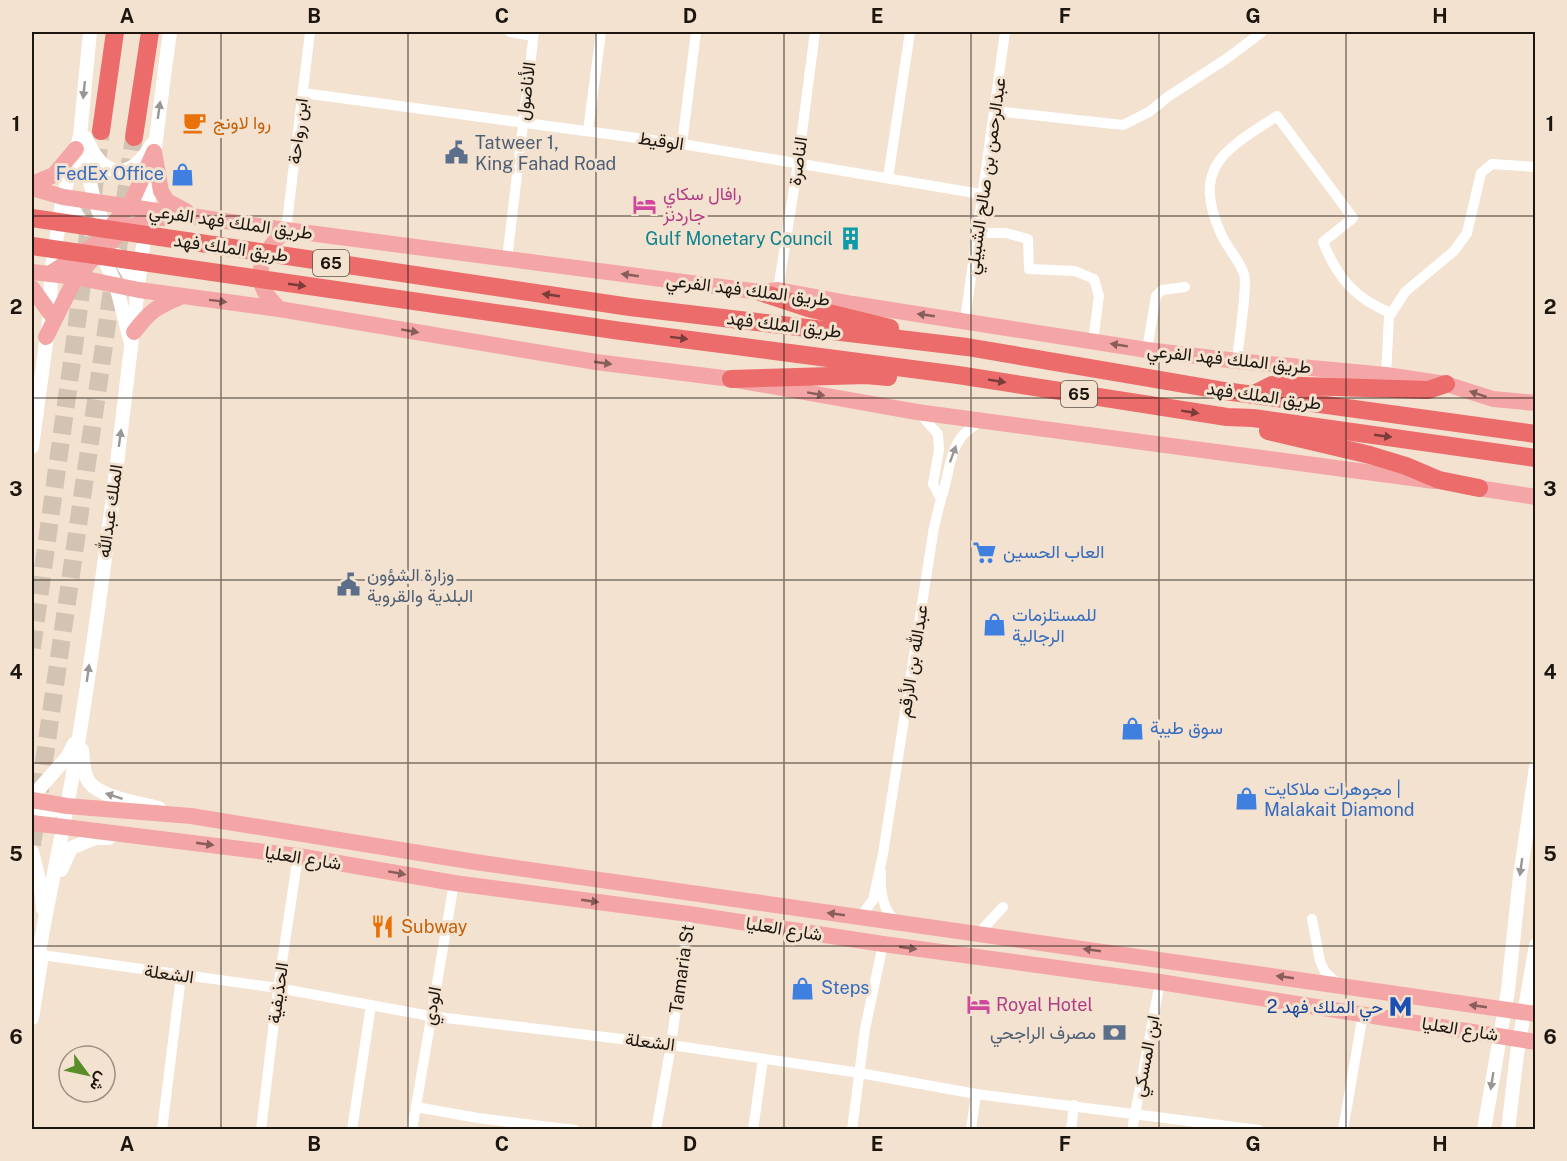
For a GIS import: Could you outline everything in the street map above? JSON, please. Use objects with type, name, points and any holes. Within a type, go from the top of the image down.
[{"type":"highway","points":[[101,131],[115,32]]},
{"type":"highway","points":[[134,137],[150,32]]},
{"type":"highway","name":"طريق الملك فهد","points":[[32,218],[630,307],[955,346],[1253,395],[1536,434]]},
{"type":"highway","name":"طريق الملك فهد","points":[[32,246],[621,331],[958,375],[1227,417],[1253,418],[1536,458]]},
{"type":"highway","points":[[769,291],[808,308],[955,346]]},
{"type":"highway","points":[[731,380],[866,375],[944,382],[958,375]]},
{"type":"highway","points":[[1253,395],[1272,385],[1428,390],[1446,384]]},
{"type":"highway","points":[[1227,417],[1243,425],[1370,455],[1407,466],[1439,480],[1479,488]]},
{"type":"main road","points":[[32,447],[50,313],[51,273],[63,197],[79,137],[90,32]]},
{"type":"main road","points":[[51,273],[146,215],[171,32]]},
{"type":"main road","points":[[79,137],[101,163],[112,170],[126,169],[139,163],[155,145]]},
{"type":"main road","points":[[32,186],[54,176],[79,137]]},
{"type":"main road","points":[[79,137],[104,242],[132,338]]},
{"type":"main road","points":[[46,337],[76,277],[104,242],[128,206],[155,145]]},
{"type":"main road","points":[[155,145],[161,191],[166,201],[200,218]]},
{"type":"main road","name":"طريق الملك فهد الفرعي","points":[[32,186],[63,197],[128,206],[146,215],[200,218],[769,291],[1147,350],[1386,375],[1446,384],[1493,399],[1536,403]]},
{"type":"main road","points":[[63,197],[104,242],[139,290]]},
{"type":"main road","name":"الملك عبدالله","points":[[80,731],[139,290],[146,215]]},
{"type":"main road","points":[[279,309],[264,291],[261,271],[268,248],[286,230]]},
{"type":"main road","points":[[32,272],[76,277],[139,290],[279,309],[596,362],[731,380],[918,412],[1536,497]]},
{"type":"main road","points":[[32,288],[50,313]]},
{"type":"main road","points":[[132,338],[147,315],[157,307],[181,296]]},
{"type":"main road","points":[[32,1018],[42,955],[39,952],[80,731]]},
{"type":"main road","points":[[63,826],[34,809],[68,756],[80,731]]},
{"type":"main road","points":[[80,731],[83,766],[88,780],[95,788],[110,795],[190,816]]},
{"type":"main road","points":[[1484,1130],[1504,1009],[1536,767]]},
{"type":"main road","points":[[1530,801],[1531,819],[1536,825]]},
{"type":"main road","name":"شارع العليا","points":[[34,809],[67,806],[190,816],[475,862],[1530,1013]]},
{"type":"main road","name":"شارع العليا","points":[[63,826],[298,856],[454,883],[689,914],[883,944],[1160,982],[1528,1041]]},
{"type":"main road","points":[[44,926],[63,862],[70,848],[95,838],[180,841]]},
{"type":"main road","points":[[32,852],[41,888],[44,926]]},
{"type":"main road","points":[[1508,1130],[1528,1041],[1536,945]]},
{"type":"street","name":"ابن رواحة","points":[[286,230],[310,32]]},
{"type":"street","points":[[510,32],[534,34]]},
{"type":"street","points":[[588,131],[601,32]]},
{"type":"street","points":[[682,144],[696,32]]},
{"type":"street","name":"الناصرة","points":[[769,291],[798,163],[815,32]]},
{"type":"street","points":[[888,178],[910,32]]},
{"type":"street","name":"عبدالرحمن بن صالح الشبيلي","points":[[965,321],[1005,32]]},
{"type":"street","points":[[995,111],[1123,125],[1149,112],[1262,32]]},
{"type":"street","name":"الأناضول","points":[[507,259],[534,34]]},
{"type":"street","name":"الوقيط","points":[[303,93],[682,144],[981,194]]},
{"type":"street","points":[[1237,361],[1245,276],[1236,257],[1221,236],[1209,199],[1214,166],[1227,151],[1277,116],[1353,218],[1323,242],[1333,265],[1347,284],[1372,306],[1391,313]]},
{"type":"street","points":[[1386,375],[1389,317],[1406,292],[1454,250],[1467,233],[1481,173],[1492,164],[1536,167]]},
{"type":"street","points":[[978,233],[1006,233],[1028,238],[1029,269],[1075,271],[1094,279],[1099,296],[1093,341]]},
{"type":"street","points":[[1147,350],[1156,296],[1162,291],[1185,287]]},
{"type":"street","name":"عبدالله بن الأرقم","points":[[860,917],[873,900],[883,854],[934,527],[941,499],[933,484],[939,450],[938,434],[918,412]]},
{"type":"street","points":[[941,499],[952,455],[963,435],[982,420]]},
{"type":"street","points":[[883,854],[881,879],[884,906],[894,920],[899,922]]},
{"type":"street","name":"الحذيفية","points":[[261,1130],[278,988],[298,856]]},
{"type":"street","name":"الودي","points":[[412,1130],[454,883]]},
{"type":"street","points":[[978,934],[1003,907]]},
{"type":"street","name":"Tamaria St","points":[[656,1130],[671,1045],[689,914]]},
{"type":"street","points":[[1312,919],[1324,972],[1340,985]]},
{"type":"street","points":[[852,1130],[865,1029],[883,944]]},
{"type":"street","name":"الشعلة","points":[[42,955],[278,988],[430,1016],[671,1045],[860,1073],[976,1094],[1258,1130]]},
{"type":"street","points":[[162,1130],[181,976]]},
{"type":"street","name":"ابن المسكي","points":[[1132,1130],[1160,982]]},
{"type":"street","points":[[352,1130],[371,1005]]},
{"type":"street","points":[[1343,1130],[1363,1014]]},
{"type":"street","points":[[753,1130],[763,1059]]},
{"type":"street","points":[[970,1130],[976,1094]]},
{"type":"street","points":[[1071,1130],[1074,1105]]},
{"type":"street","points":[[416,1107],[477,1124],[575,1130]]},
{"type":"tunnel","points":[[32,648],[74,347],[101,131]]},
{"type":"tunnel","points":[[32,845],[134,137]]},
{"type":"place","name":"روا لاونج","points":[[195,123]]},
{"type":"place","name":"Tatweer 1, King Fahad Road","points":[[457,153]]},
{"type":"place","name":"FedEx Office","points":[[182,174]]},
{"type":"place","name":"رافال سكاي جاردنز","points":[[645,204]]},
{"type":"place","name":"Gulf Monetary Council","points":[[851,239]]},
{"type":"place","name":"العاب الحسين","points":[[985,552]]},
{"type":"place","name":"وزارة الشؤون البلدية والقروية","points":[[349,585]]},
{"type":"place","name":"للمستلزمات الرجالية","points":[[994,625]]},
{"type":"place","name":"سوق طيبة","points":[[1132,728]]},
{"type":"place","name":"مجوهرات ملاكايت | Malakait Diamond","points":[[1246,799]]},
{"type":"place","name":"Subway","points":[[383,927]]},
{"type":"place","name":"Steps","points":[[803,988]]},
{"type":"place","name":"Royal Hotel","points":[[978,1005]]},
{"type":"place","name":"حي الملك فهد 2","points":[[1401,1007]]},
{"type":"place","name":"مصرف الراجحي","points":[[1114,1033]]}]
